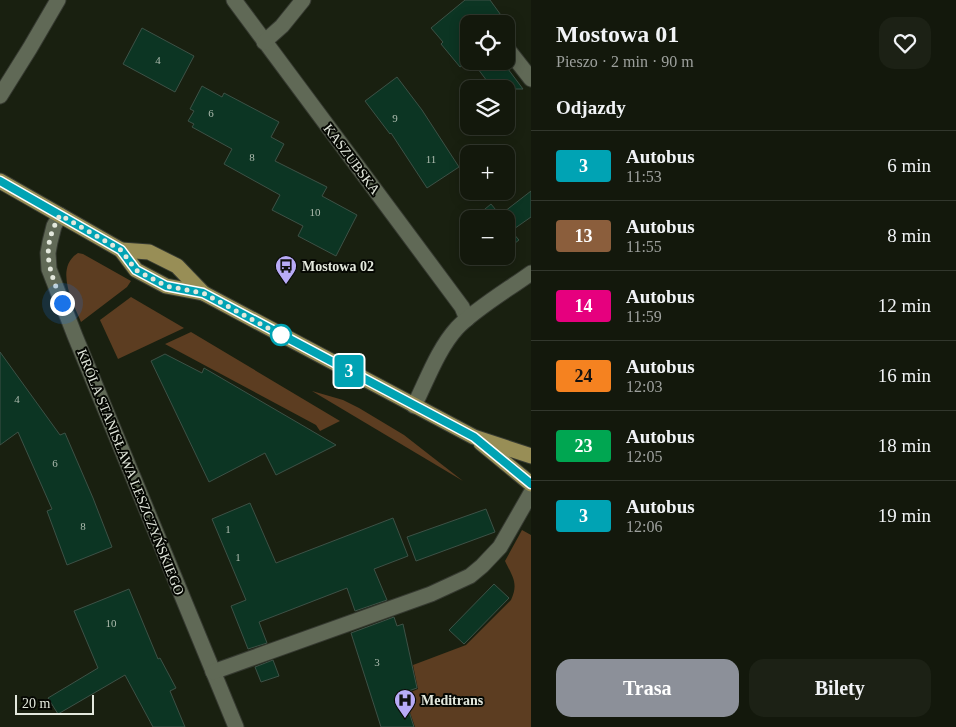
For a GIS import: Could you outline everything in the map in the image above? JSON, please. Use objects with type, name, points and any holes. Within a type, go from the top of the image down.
[{"type":"main road","points":[[0,181],[121,250],[136,270],[166,286],[203,293],[474,437],[531,456]]},
{"type":"main road","points":[[121,250],[149,252],[178,266],[203,293]]},
{"type":"main road","points":[[474,437],[531,484]]},
{"type":"street","points":[[0,96],[58,0]]},
{"type":"street","name":"KASZUBSKA","points":[[234,0],[462,306],[468,319]]},
{"type":"street","points":[[264,42],[282,26],[303,0]]},
{"type":"street","points":[[515,58],[531,79]]},
{"type":"street","name":"KRÓLA STANISŁAWA LESZCZYŃSKIEGO","points":[[60,215],[54,226],[50,242],[48,253],[49,269],[236,727]]},
{"type":"street","points":[[414,406],[443,349],[457,329],[531,273]]},
{"type":"street","points":[[213,672],[431,594],[470,576],[500,546],[531,493]]},
{"type":"shaded area","points":[[78,253],[131,281],[127,287],[81,322],[70,296],[66,276],[67,267],[71,259]]},
{"type":"shaded area","points":[[131,297],[184,328],[118,359],[100,320]]},
{"type":"shaded area","points":[[191,332],[340,421],[320,431],[316,425],[165,344]]},
{"type":"shaded area","points":[[312,391],[343,400],[359,408],[404,435],[463,481]]},
{"type":"shaded area","points":[[522,530],[531,535],[531,727],[415,727],[404,695],[418,689],[413,665],[466,645],[511,600],[514,584],[505,561]]},
{"type":"building","points":[[465,0],[490,0],[501,15],[460,15],[460,67],[441,44],[443,42],[431,28]]},
{"type":"building","points":[[142,28],[194,56],[175,92],[123,64]]},
{"type":"building","points":[[479,70],[509,70],[523,89],[515,89],[515,80],[486,80]]},
{"type":"building","points":[[397,77],[422,110],[459,167],[427,188],[391,133],[365,101]]},
{"type":"building","points":[[202,86],[222,97],[224,93],[279,122],[271,137],[284,144],[275,161],[327,187],[322,196],[357,215],[336,256],[298,236],[303,226],[272,210],[280,195],[224,164],[232,149],[192,127],[194,124],[188,121],[194,111],[190,109]]},
{"type":"building","points":[[531,191],[531,217],[515,228],[515,210],[506,210]]},
{"type":"building","points":[[491,204],[496,210],[484,210]]},
{"type":"building","points":[[0,352],[60,435],[65,433],[112,547],[67,565],[47,511],[52,509],[18,432],[0,445]]},
{"type":"building","points":[[165,354],[202,373],[204,368],[336,445],[276,475],[265,453],[209,482],[151,361]]},
{"type":"building","points":[[250,503],[276,563],[393,518],[408,556],[374,569],[387,600],[355,611],[347,588],[259,622],[267,643],[248,649],[231,606],[246,600],[212,519]]},
{"type":"building","points":[[486,509],[495,532],[416,561],[407,537]]},
{"type":"building","points":[[494,584],[509,598],[464,644],[449,630]]},
{"type":"building","points":[[129,589],[158,659],[160,658],[176,688],[170,691],[185,727],[153,727],[125,675],[58,714],[48,698],[98,668],[74,611]]},
{"type":"building","points":[[394,617],[397,626],[403,624],[417,688],[403,693],[414,727],[381,727],[351,633]]},
{"type":"building","points":[[273,660],[279,676],[261,682],[255,667]]},
{"type":"bus line","name":"3","points":[[0,181],[121,250],[136,270],[166,286],[203,293],[474,437],[531,484]]},
{"type":"place","name":"Mostowa 02","points":[[286,285]]},
{"type":"place","name":"Meditrans","points":[[405,719]]},
{"type":"route","points":[[62,303],[49,269],[48,253],[54,226],[60,215],[121,250],[136,270],[166,286],[203,293],[281,335]]}]
